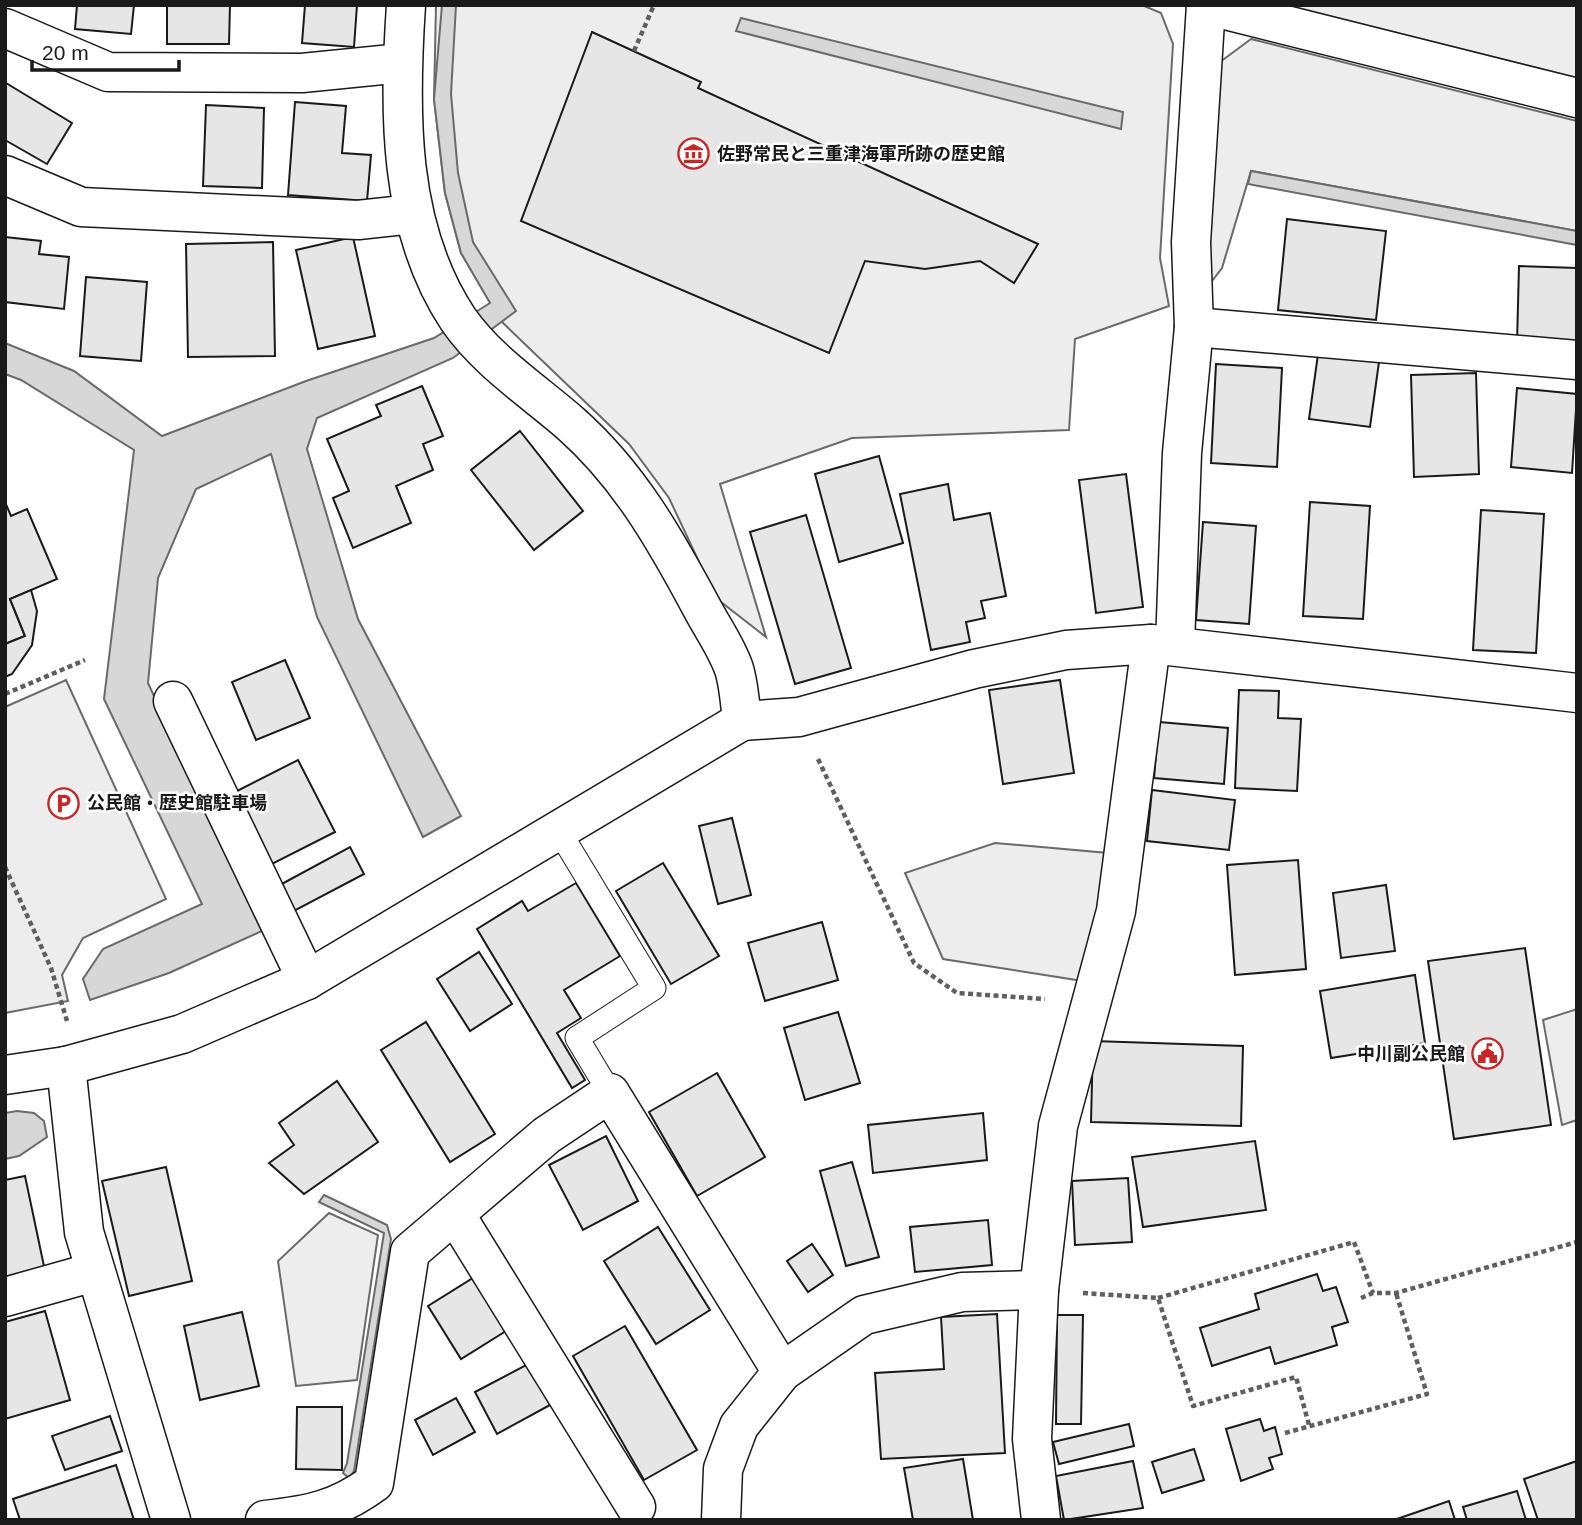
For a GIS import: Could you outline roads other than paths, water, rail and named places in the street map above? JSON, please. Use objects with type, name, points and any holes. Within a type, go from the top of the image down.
[{"type":"street","points":[[406,5],[402,63],[404,152],[413,215],[439,283],[469,332],[619,471],[648,512],[734,668],[742,721]]},
{"type":"street","points":[[1041,1520],[1032,1439],[1040,1290],[1058,1126],[1116,911],[1163,644],[1194,327],[1191,243],[1206,5],[1577,98]]},
{"type":"street","points":[[5,28],[108,72],[302,74],[402,63]]},
{"type":"street","points":[[5,175],[81,207],[358,220],[413,215]]},
{"type":"street","points":[[1194,327],[1577,360]]},
{"type":"street","points":[[5,1075],[66,1066],[182,1034],[307,980],[742,721],[799,717],[974,669],[1066,650],[1163,644],[1577,693]]},
{"type":"street","points":[[173,701],[307,980]]},
{"type":"street","points":[[66,1066],[83,1232],[171,1520]]},
{"type":"street","points":[[286,1519],[346,1503],[374,1483],[410,1252],[547,1135],[610,1093],[782,1372]]},
{"type":"street","points":[[455,1214],[636,1507]]},
{"type":"street","points":[[5,1297],[94,1272]]},
{"type":"street","points":[[721,1520],[723,1469],[738,1426],[782,1372],[864,1315],[962,1292],[1040,1290]]},
{"type":"lane","points":[[559,831],[654,988],[578,1038],[610,1093]]},
{"type":"place","name":"佐野常民と三重津海軍所跡の歴史館","points":[[694,154]]},
{"type":"place","name":"公民館・歴史館駐車場","points":[[64,803]]},
{"type":"place","name":"中川副公民館","points":[[1488,1054]]}]
